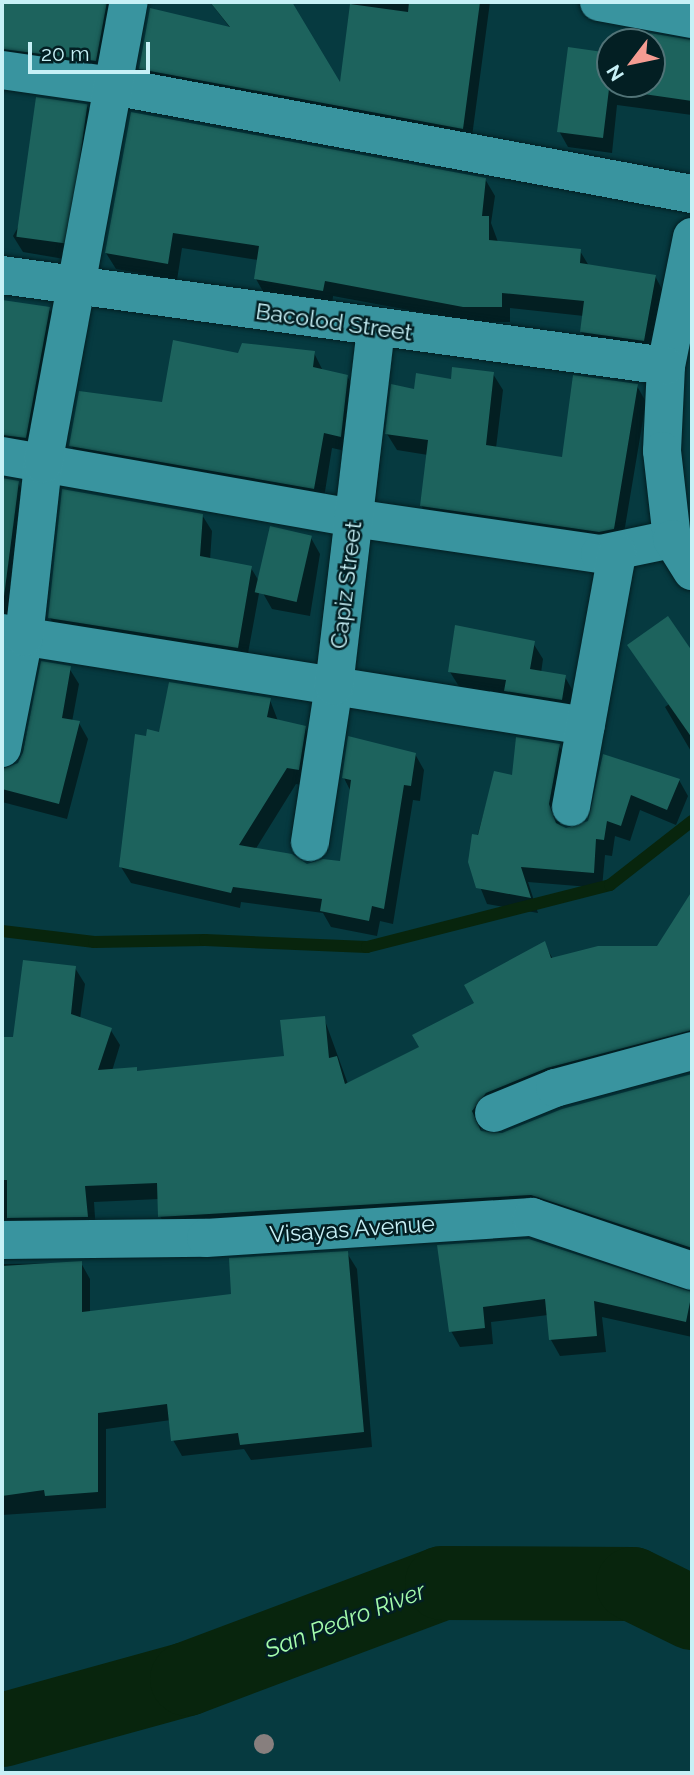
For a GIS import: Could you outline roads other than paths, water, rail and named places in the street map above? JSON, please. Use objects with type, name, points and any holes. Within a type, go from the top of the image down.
[{"type":"street","points":[[2,748],[13,635],[129,2]]},
{"type":"street","points":[[599,2],[692,19]]},
{"type":"street","points":[[2,70],[113,86],[692,194]]},
{"type":"street","points":[[692,237],[666,366],[662,452],[672,538],[692,571]]},
{"type":"street","name":"Bacolod Street","points":[[2,275],[76,288],[666,366]]},
{"type":"street","name":"Capiz Street","points":[[310,842],[334,686],[376,327]]},
{"type":"street","points":[[2,456],[353,518],[617,553],[672,538]]},
{"type":"street","points":[[571,807],[617,553]]},
{"type":"street","points":[[13,635],[586,726]]},
{"type":"street","points":[[494,1113],[555,1088],[692,1051]]},
{"type":"street","name":"Visayas Avenue","points":[[2,1240],[206,1238],[532,1217],[692,1271]]},
{"type":"waterway","points":[[2,931],[94,942],[205,940],[367,947],[610,885],[692,821]]},
{"type":"waterway","name":"San Pedro River","points":[[2,1730],[187,1679],[442,1583],[633,1584],[692,1613]]}]
